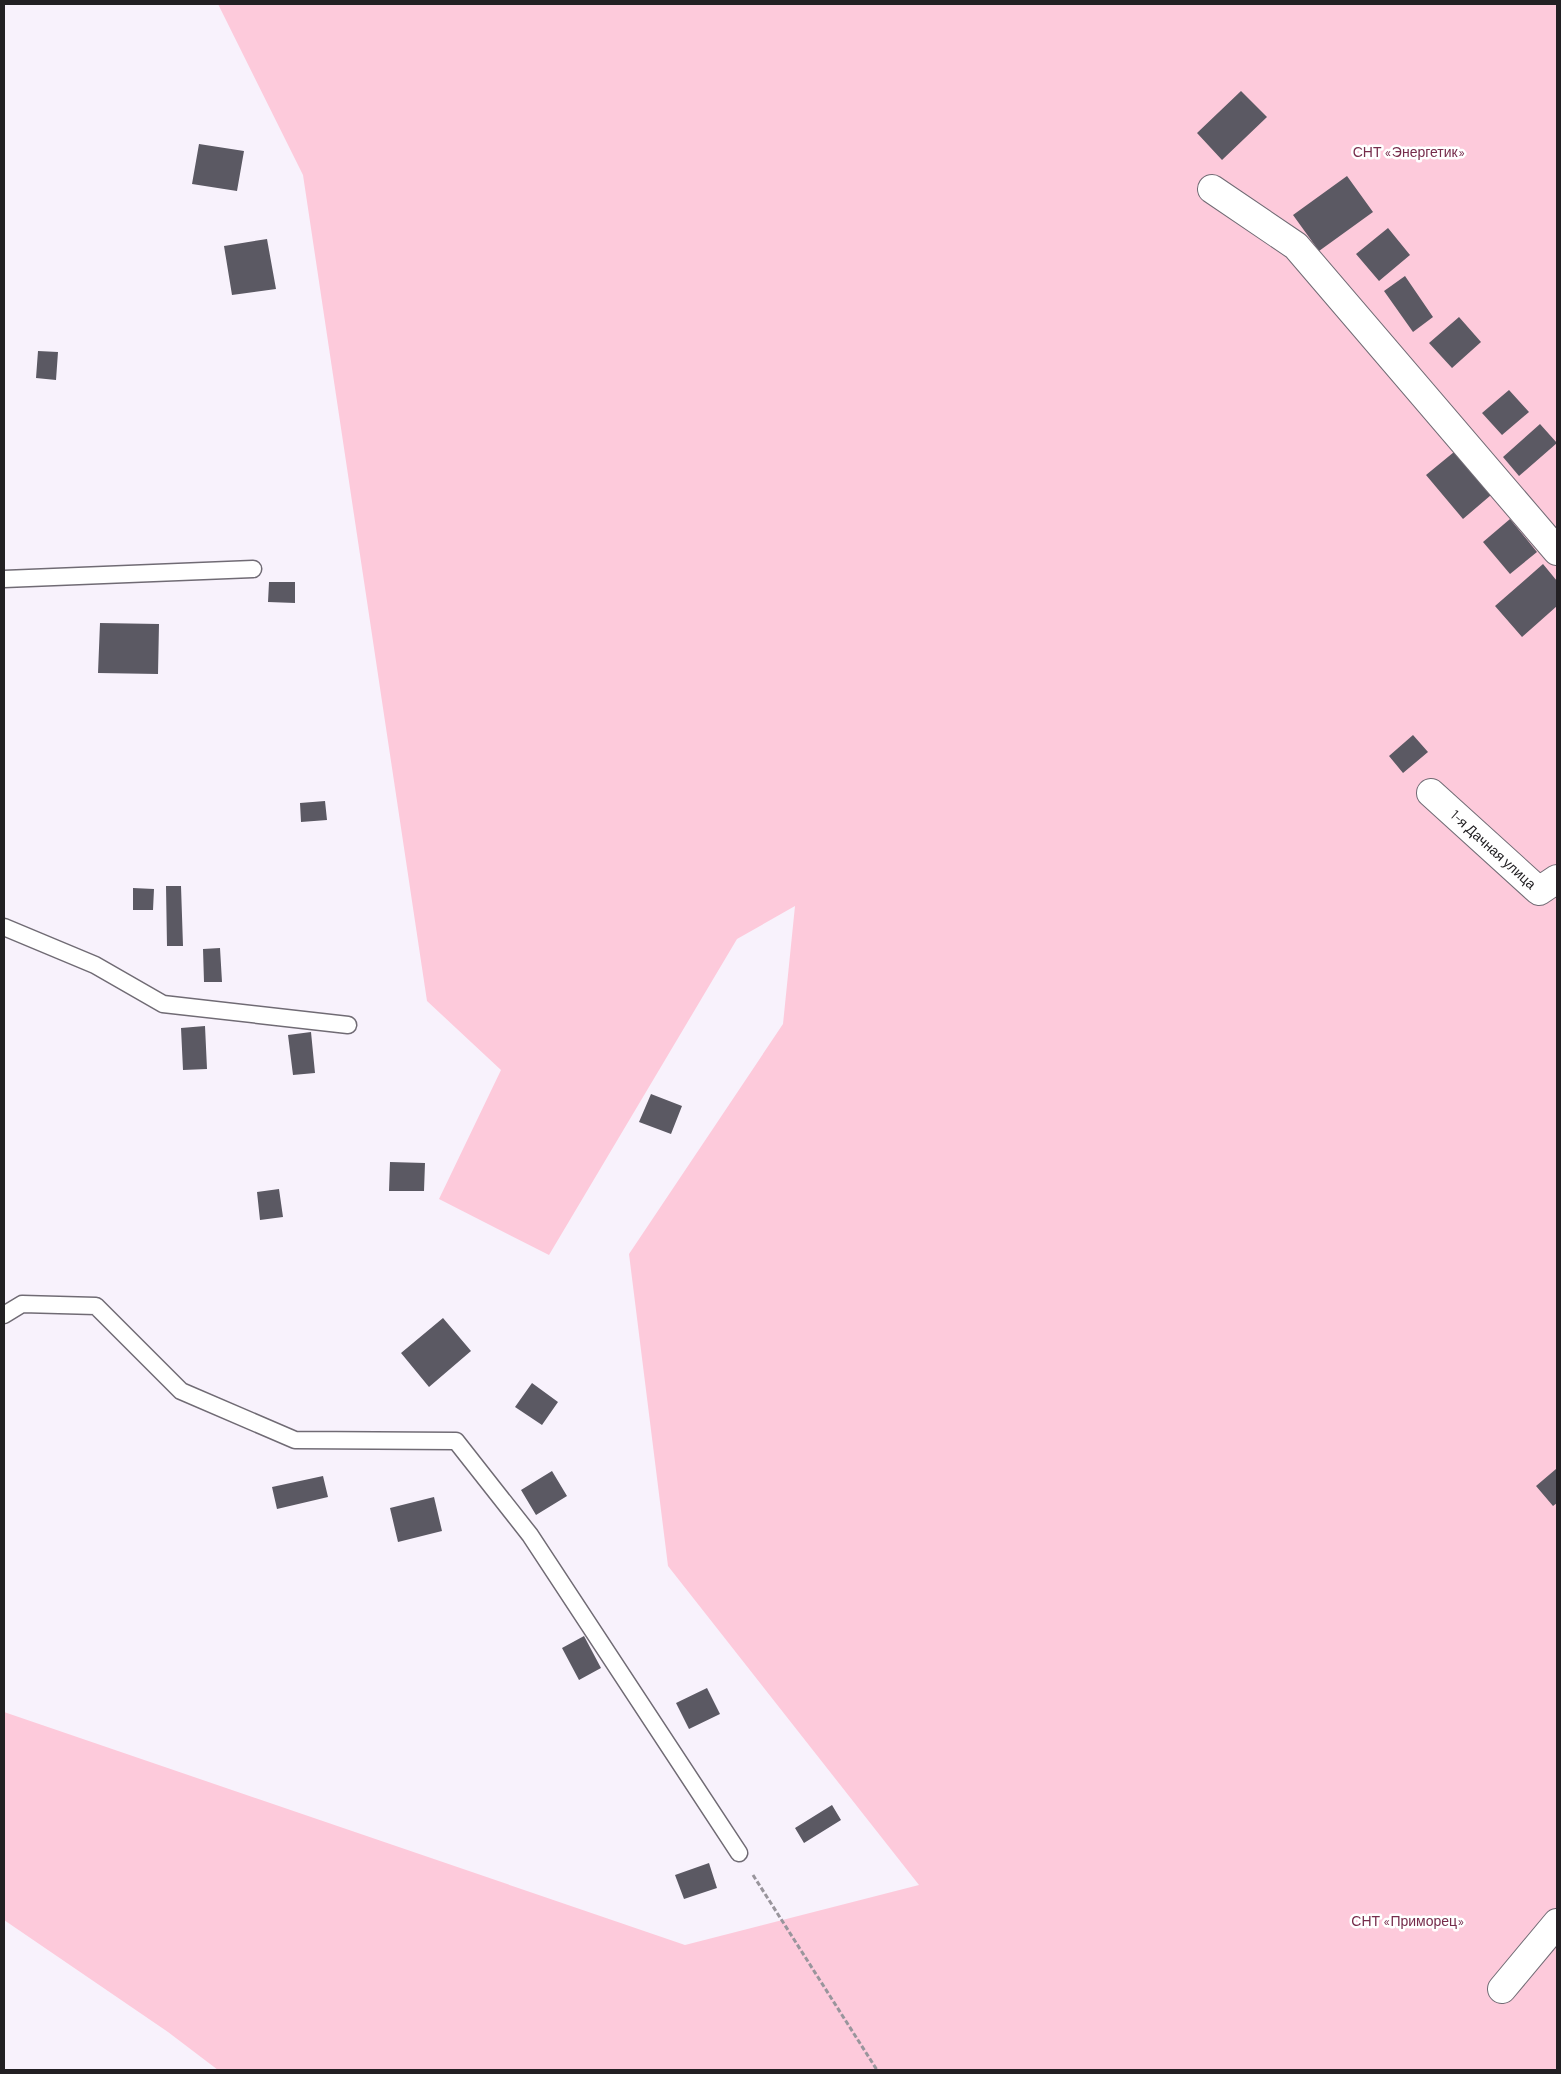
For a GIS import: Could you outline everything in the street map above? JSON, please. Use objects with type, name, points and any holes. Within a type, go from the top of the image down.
[{"type":"street","points":[[1212,189],[1296,246],[1557,551]]},
{"type":"street","name":"1-я Дачная улица","points":[[1431,793],[1539,891],[1557,879]]},
{"type":"street","points":[[1502,1990],[1557,1923]]},
{"type":"lane","points":[[4,579],[253,570]]},
{"type":"lane","points":[[4,926],[96,964],[163,1004],[348,1026]]},
{"type":"lane","points":[[4,1314],[22,1304],[96,1306],[181,1391],[295,1440],[456,1441],[530,1534],[739,1853]]},
{"type":"path","points":[[739,1853],[877,2070]]},
{"type":"green space","points":[[218,4],[1557,4],[1557,2070],[218,2070],[168,2032],[4,1920],[4,1712],[685,1945],[919,1885],[668,1566],[629,1254],[783,1024],[795,906],[737,939],[549,1255],[439,1199],[501,1070],[427,1001],[303,175]]},
{"type":"building","points":[[1241,91],[1267,117],[1222,160],[1197,133]]},
{"type":"building","points":[[199,144],[244,151],[237,191],[192,184]]},
{"type":"building","points":[[1347,176],[1373,212],[1319,251],[1293,215]]},
{"type":"building","points":[[1388,228],[1410,255],[1379,281],[1356,254]]},
{"type":"building","points":[[267,239],[276,289],[232,295],[224,246]]},
{"type":"building","points":[[1405,276],[1433,317],[1413,332],[1384,291]]},
{"type":"building","points":[[1459,317],[1481,342],[1452,368],[1429,343]]},
{"type":"building","points":[[38,351],[58,352],[56,380],[36,378]]},
{"type":"building","points":[[1509,390],[1529,412],[1502,435],[1482,413]]},
{"type":"building","points":[[1540,424],[1557,443],[1519,476],[1503,457]]},
{"type":"building","points":[[1454,452],[1491,495],[1463,519],[1426,475]]},
{"type":"building","points":[[1510,519],[1537,552],[1510,574],[1483,542]]},
{"type":"building","points":[[1543,564],[1557,581],[1557,606],[1522,637],[1495,606]]},
{"type":"building","points":[[269,582],[295,582],[295,603],[268,602]]},
{"type":"building","points":[[100,623],[159,624],[158,674],[98,673]]},
{"type":"building","points":[[1413,735],[1428,752],[1403,773],[1389,756]]},
{"type":"building","points":[[325,801],[327,820],[301,822],[300,803]]},
{"type":"building","points":[[166,886],[181,886],[183,946],[167,946]]},
{"type":"building","points":[[133,888],[154,889],[153,910],[133,910]]},
{"type":"building","points":[[220,948],[222,982],[204,982],[203,949]]},
{"type":"building","points":[[205,1026],[207,1069],[183,1070],[181,1028]]},
{"type":"building","points":[[311,1032],[315,1073],[293,1075],[288,1035]]},
{"type":"building","points":[[651,1094],[682,1106],[671,1134],[639,1122]]},
{"type":"building","points":[[390,1162],[425,1163],[424,1191],[389,1191]]},
{"type":"building","points":[[279,1189],[283,1217],[260,1220],[257,1192]]},
{"type":"building","points":[[443,1318],[471,1351],[429,1387],[401,1353]]},
{"type":"building","points":[[532,1383],[558,1402],[542,1425],[515,1407]]},
{"type":"building","points":[[1556,1469],[1557,1503],[1553,1506],[1536,1486]]},
{"type":"building","points":[[552,1471],[567,1496],[536,1515],[521,1490]]},
{"type":"building","points":[[323,1476],[328,1497],[277,1509],[272,1487]]},
{"type":"building","points":[[434,1497],[442,1531],[398,1542],[390,1508]]},
{"type":"building","points":[[584,1636],[601,1668],[579,1680],[562,1648]]},
{"type":"building","points":[[707,1688],[720,1714],[689,1729],[676,1703]]},
{"type":"building","points":[[832,1805],[841,1820],[804,1843],[795,1828]]},
{"type":"building","points":[[709,1863],[717,1888],[684,1899],[675,1875]]},
{"type":"park label","name":"СНТ «Энергетик»","points":[[1409,152]]},
{"type":"park label","name":"СНТ «Приморец»","points":[[1408,1921]]}]
